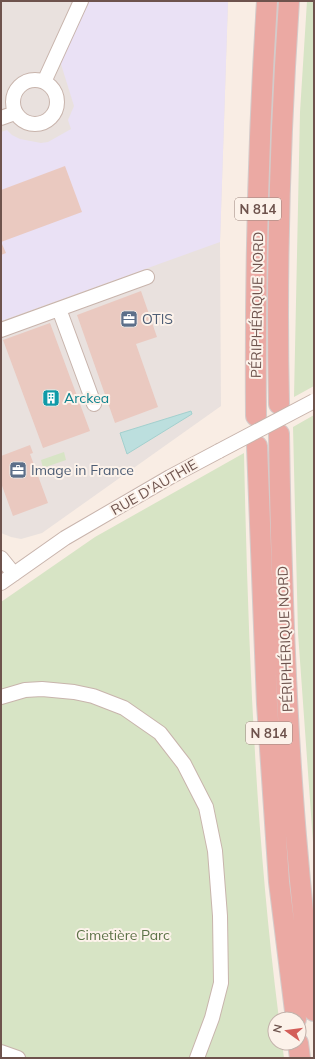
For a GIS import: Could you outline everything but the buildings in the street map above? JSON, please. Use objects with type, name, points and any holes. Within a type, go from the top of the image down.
[{"type":"highway","name":"PÉRIPHÉRIQUE NORD","points":[[256,416],[258,197],[267,1]]},
{"type":"highway","name":"PÉRIPHÉRIQUE NORD","points":[[279,404],[278,356],[280,192],[289,1]]},
{"type":"highway","name":"PÉRIPHÉRIQUE NORD","points":[[279,434],[288,718],[296,836],[314,1011]]},
{"type":"highway","name":"PÉRIPHÉRIQUE NORD","points":[[257,446],[267,712],[279,882],[295,1011]]},
{"type":"street","points":[[44,82],[81,1]]},
{"type":"street","points":[[34,79],[44,82],[53,88],[57,95],[58,103],[56,110],[53,116],[47,121],[40,124],[26,123],[15,113],[13,98],[15,91],[26,81],[34,79]]},
{"type":"street","points":[[1,118],[15,113]]},
{"type":"street","points":[[1,330],[147,277]]},
{"type":"street","points":[[59,309],[94,404]]},
{"type":"street","name":"RUE D'AUTHIE","points":[[1,582],[65,538],[170,477],[314,401]]},
{"type":"street","points":[[1,558],[14,574]]},
{"type":"street","points":[[1,697],[25,690],[42,689],[74,692],[93,696],[124,708],[160,733],[184,764],[206,806],[215,851],[220,916],[221,983],[212,1018],[197,1058]]},
{"type":"street","points":[[1,1052],[18,1058]]},
{"type":"shaded area","points":[[1,1],[228,1],[220,242],[221,406],[42,533],[21,539],[1,533]]},
{"type":"shaded area","points":[[89,1],[228,1],[220,242],[1,321],[1,132],[7,130],[12,135],[20,139],[41,143],[48,142],[71,129],[68,120],[74,106],[60,61]]},
{"type":"green space","points":[[307,1],[314,1],[314,386],[294,397],[300,112]]},
{"type":"green space","points":[[314,415],[314,856],[298,633],[293,427]]},
{"type":"green space","points":[[64,452],[66,460],[43,468],[41,460]]},
{"type":"green space","name":"Cimetière Parc","points":[[244,453],[248,595],[258,807],[278,1011],[267,1011],[267,1051],[283,1051],[284,1058],[1,1058],[1,602],[95,537]]},
{"type":"water","points":[[191,411],[192,414],[127,454],[120,433]]},
{"type":"place","name":"OTIS","points":[[129,319]]},
{"type":"place","name":"Arckea","points":[[51,398]]},
{"type":"place","name":"Image in France","points":[[18,470]]}]
